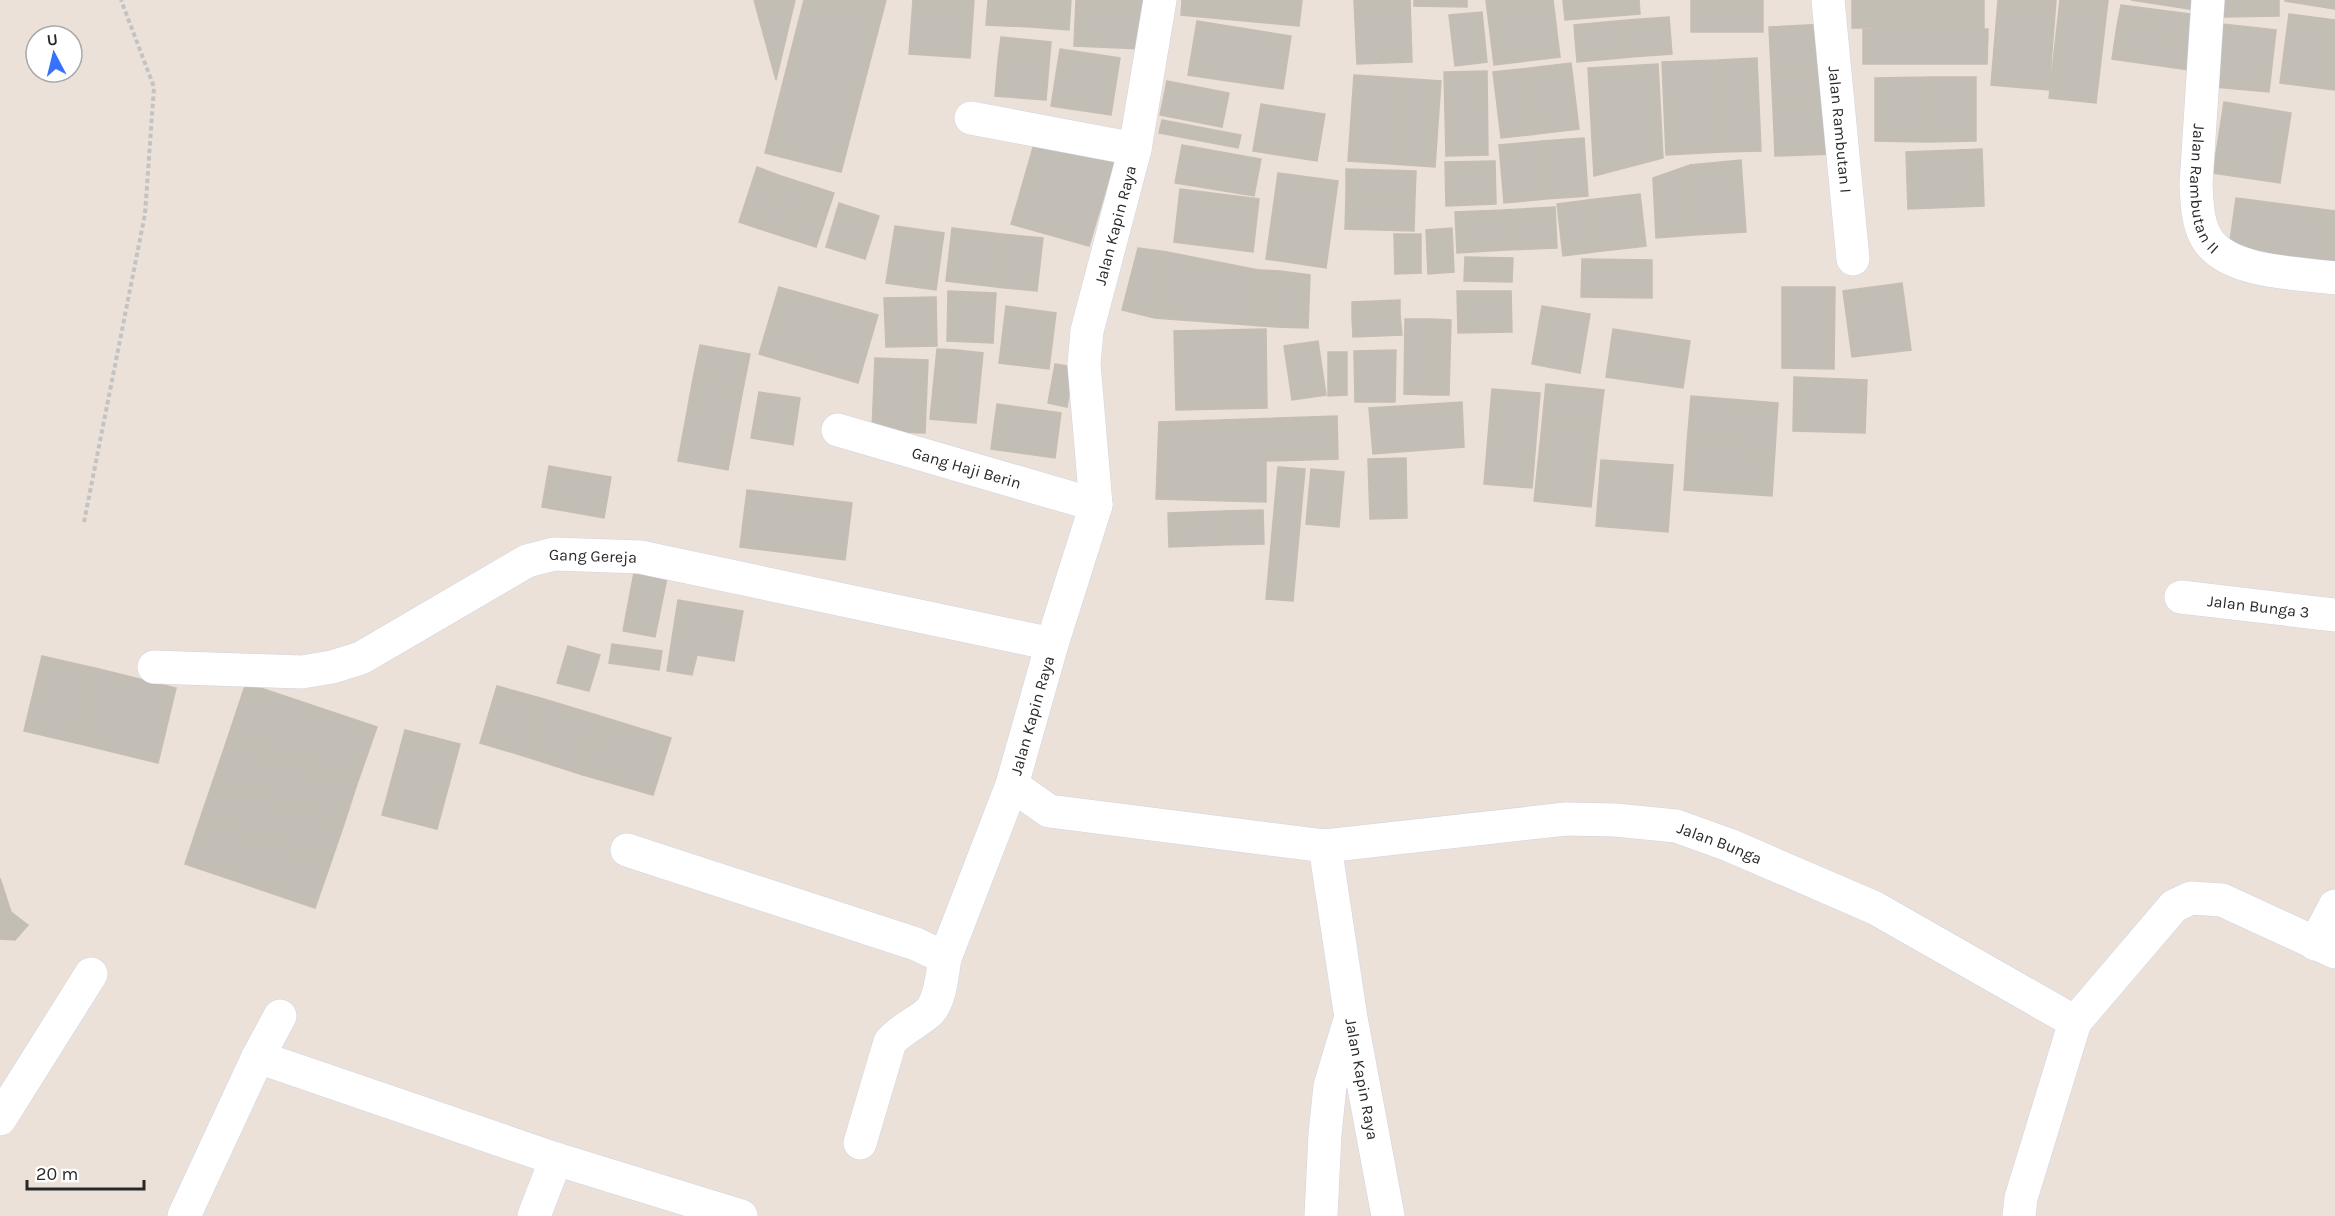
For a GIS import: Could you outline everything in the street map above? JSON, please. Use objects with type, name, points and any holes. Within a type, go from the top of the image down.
[{"type":"street","name":"Jalan Kapin Raya","points":[[1160,0],[1135,149],[1087,331],[1084,364],[1096,505],[1052,644],[1012,785],[1049,811],[1325,846],[1351,1018],[1388,1216]]},
{"type":"street","name":"Jalan Rambutan I","points":[[1828,0],[1853,259]]},
{"type":"street","name":"Jalan Rambutan II","points":[[2208,0],[2196,184],[2197,212],[2207,241],[2223,256],[2248,266],[2335,278]]},
{"type":"street","points":[[971,118],[1135,149]]},
{"type":"street","name":"Gang Haji Berin","points":[[838,430],[1096,505]]},
{"type":"street","name":"Gang Gereja","points":[[154,667],[302,672],[332,667],[361,658],[527,561],[554,554],[640,557],[1052,644]]},
{"type":"street","name":"Jalan Bunga 3","points":[[2181,597],[2335,615]]},
{"type":"street","points":[[860,1143],[890,1042],[898,1032],[929,1012],[936,1001],[945,958],[1012,785]]},
{"type":"street","name":"Jalan Bunga","points":[[1325,846],[1566,819],[1615,820],[1676,826],[1729,844],[1875,908],[2075,1022]]},
{"type":"street","points":[[627,850],[916,944],[945,958]]},
{"type":"street","points":[[2019,1216],[2021,1198],[2075,1022],[2174,906],[2191,898],[2222,900],[2325,948],[2335,906]]},
{"type":"street","points":[[0,1119],[91,974]]},
{"type":"street","points":[[184,1216],[258,1057],[280,1016]]},
{"type":"street","points":[[1321,1216],[1330,1086],[1351,1018]]},
{"type":"street","points":[[258,1057],[556,1159],[741,1216]]},
{"type":"street","points":[[534,1216],[556,1159]]},
{"type":"path","points":[[84,522],[145,214],[154,87],[121,0]]},
{"type":"building","points":[[754,0],[795,0],[776,80]]},
{"type":"building","points":[[804,0],[886,0],[841,172],[765,153]]},
{"type":"building","points":[[913,0],[974,0],[970,58],[909,54]]},
{"type":"building","points":[[988,0],[1033,0],[1031,27],[986,25]]},
{"type":"building","points":[[1033,0],[1071,0],[1069,30],[1031,27]]},
{"type":"building","points":[[1076,0],[1144,0],[1142,49],[1074,46]]},
{"type":"building","points":[[1182,0],[1302,0],[1299,26],[1181,15]]},
{"type":"building","points":[[1354,0],[1410,0],[1412,62],[1357,64]]},
{"type":"building","points":[[1414,0],[1467,0],[1467,7],[1414,6]]},
{"type":"building","points":[[1486,0],[1553,0],[1560,57],[1494,65]]},
{"type":"building","points":[[1563,0],[1639,0],[1640,14],[1565,20]]},
{"type":"building","points":[[1691,0],[1763,0],[1763,32],[1691,32]]},
{"type":"building","points":[[1852,0],[1984,0],[1984,29],[1852,28]]},
{"type":"building","points":[[1998,0],[2056,0],[2049,90],[1991,85]]},
{"type":"building","points":[[2060,0],[2108,0],[2096,103],[2049,98]]},
{"type":"building","points":[[2131,0],[2196,0],[2195,10]]},
{"type":"building","points":[[2224,0],[2279,0],[2279,16],[2224,17]]},
{"type":"building","points":[[2285,0],[2335,0],[2335,9],[2285,1]]},
{"type":"building","points":[[2121,5],[2197,15],[2194,37],[2117,26]]},
{"type":"building","points":[[1482,12],[1487,62],[1455,66],[1449,15]]},
{"type":"building","points":[[2289,14],[2335,20],[2335,90],[2280,83]]},
{"type":"building","points":[[1669,17],[1672,54],[1631,57],[1627,20]]},
{"type":"building","points":[[1627,20],[1631,57],[1577,62],[1574,25]]},
{"type":"building","points":[[1197,21],[1291,36],[1283,89],[1188,75]]},
{"type":"building","points":[[1826,24],[1828,65],[1771,68],[1769,27]]},
{"type":"building","points":[[2222,24],[2276,30],[2269,92],[2215,87]]},
{"type":"building","points":[[2117,26],[2194,37],[2189,70],[2112,59]]},
{"type":"building","points":[[1863,29],[1988,29],[1987,64],[1863,64]]},
{"type":"building","points":[[1001,37],[1051,42],[1049,65],[998,60]]},
{"type":"building","points":[[1060,49],[1120,58],[1111,115],[1051,106]]},
{"type":"building","points":[[1757,58],[1761,151],[1721,152],[1718,60]]},
{"type":"building","points":[[998,60],[1049,65],[1046,100],[995,96]]},
{"type":"building","points":[[1718,60],[1721,152],[1666,155],[1662,62]]},
{"type":"building","points":[[1571,63],[1579,129],[1537,134],[1530,68]]},
{"type":"building","points":[[1658,64],[1663,158],[1594,176],[1588,68]]},
{"type":"building","points":[[1828,65],[1831,106],[1773,109],[1771,68]]},
{"type":"building","points":[[1530,68],[1537,134],[1501,138],[1493,72]]},
{"type":"building","points":[[1487,71],[1488,155],[1446,156],[1444,72]]},
{"type":"building","points":[[1354,75],[1398,78],[1392,164],[1348,161]]},
{"type":"building","points":[[1927,77],[1976,77],[1976,141],[1927,142]]},
{"type":"building","points":[[1927,77],[1927,142],[1875,141],[1875,78]]},
{"type":"building","points":[[1398,78],[1441,81],[1435,167],[1392,164]]},
{"type":"building","points":[[1167,81],[1229,93],[1222,127],[1160,115]]},
{"type":"building","points":[[2224,102],[2291,113],[2280,183],[2213,173]]},
{"type":"building","points":[[1261,104],[1325,114],[1317,161],[1253,151]]},
{"type":"building","points":[[1831,106],[1833,154],[1775,156],[1773,109]]},
{"type":"building","points":[[1162,120],[1241,135],[1238,148],[1159,133]]},
{"type":"building","points":[[1036,137],[1115,159],[1089,246],[1011,224]]},
{"type":"building","points":[[1584,138],[1588,196],[1546,199],[1542,141]]},
{"type":"building","points":[[1542,141],[1546,199],[1504,203],[1499,145]]},
{"type":"building","points":[[1182,145],[1261,159],[1254,196],[1175,183]]},
{"type":"building","points":[[1982,149],[1984,206],[1908,209],[1906,152]]},
{"type":"building","points":[[1741,160],[1746,232],[1694,235],[1690,165]]},
{"type":"building","points":[[1495,161],[1496,204],[1446,206],[1445,162]]},
{"type":"building","points":[[1690,165],[1694,235],[1656,238],[1653,178]]},
{"type":"building","points":[[757,167],[778,175],[760,229],[739,222]]},
{"type":"building","points":[[1346,169],[1416,171],[1415,196],[1346,195]]},
{"type":"building","points":[[1278,173],[1338,181],[1326,268],[1266,259]]},
{"type":"building","points":[[778,175],[809,185],[791,239],[760,229]]},
{"type":"building","points":[[809,185],[834,193],[816,247],[791,239]]},
{"type":"building","points":[[1180,189],[1259,199],[1253,252],[1174,242]]},
{"type":"building","points":[[1640,194],[1646,246],[1594,252],[1588,200]]},
{"type":"building","points":[[1346,195],[1415,196],[1414,231],[1345,229]]},
{"type":"building","points":[[2236,198],[2335,211],[2335,262],[2229,248]]},
{"type":"building","points":[[1588,200],[1594,252],[1563,256],[1557,204]]},
{"type":"building","points":[[839,203],[879,216],[865,259],[826,247]]},
{"type":"building","points":[[1555,207],[1557,248],[1505,250],[1503,210]]},
{"type":"building","points":[[1503,210],[1505,250],[1457,253],[1455,212]]},
{"type":"building","points":[[895,226],[944,233],[936,290],[886,283]]},
{"type":"building","points":[[952,228],[1001,234],[996,287],[946,281]]},
{"type":"building","points":[[1452,228],[1454,272],[1428,274],[1426,230]]},
{"type":"building","points":[[1001,234],[1043,238],[1037,291],[996,287]]},
{"type":"building","points":[[1394,234],[1421,234],[1421,273],[1395,274]]},
{"type":"building","points":[[1138,248],[1167,252],[1155,318],[1122,310]]},
{"type":"building","points":[[1167,252],[1259,270],[1249,325],[1155,318]]},
{"type":"building","points":[[1465,257],[1513,258],[1512,282],[1464,281]]},
{"type":"building","points":[[1582,259],[1652,260],[1652,298],[1581,297]]},
{"type":"building","points":[[1259,270],[1280,271],[1276,327],[1249,325]]},
{"type":"building","points":[[1280,271],[1310,275],[1308,328],[1276,327]]},
{"type":"building","points":[[1902,283],[1911,350],[1852,357],[1843,291]]},
{"type":"building","points":[[779,287],[878,315],[858,383],[759,354]]},
{"type":"building","points":[[1782,287],[1835,287],[1834,369],[1782,368]]},
{"type":"building","points":[[948,291],[996,293],[993,343],[947,341]]},
{"type":"building","points":[[1457,291],[1511,291],[1512,332],[1458,333]]},
{"type":"building","points":[[936,297],[937,346],[886,347],[884,298]]},
{"type":"building","points":[[1400,300],[1400,314],[1352,316],[1352,302]]},
{"type":"building","points":[[1006,306],[1056,313],[1049,369],[999,363]]},
{"type":"building","points":[[1542,306],[1590,314],[1580,373],[1532,364]]},
{"type":"building","points":[[1400,314],[1402,335],[1353,337],[1352,316]]},
{"type":"building","points":[[1405,319],[1434,319],[1432,395],[1404,394]]},
{"type":"building","points":[[1434,319],[1451,320],[1449,395],[1432,395]]},
{"type":"building","points":[[1266,329],[1267,408],[1176,410],[1174,331]]},
{"type":"building","points":[[1613,329],[1690,341],[1683,388],[1606,377]]},
{"type":"building","points":[[1318,341],[1326,395],[1292,400],[1284,346]]},
{"type":"building","points":[[700,345],[750,354],[743,389],[693,379]]},
{"type":"building","points":[[937,349],[957,350],[950,421],[930,419]]},
{"type":"building","points":[[957,350],[983,353],[976,423],[950,421]]},
{"type":"building","points":[[1396,350],[1395,402],[1355,402],[1354,351]]},
{"type":"building","points":[[1328,352],[1347,352],[1347,395],[1328,396]]},
{"type":"building","points":[[875,358],[928,360],[925,433],[872,431]]},
{"type":"building","points":[[1055,364],[1074,367],[1067,407],[1048,403]]},
{"type":"building","points":[[1794,377],[1867,380],[1865,433],[1793,431]]},
{"type":"building","points":[[693,379],[743,389],[728,470],[678,461]]},
{"type":"building","points":[[1546,384],[1604,390],[1599,431],[1542,425]]},
{"type":"building","points":[[1492,389],[1540,393],[1532,488],[1484,484]]},
{"type":"building","points":[[759,392],[800,398],[793,445],[751,438]]},
{"type":"building","points":[[1691,396],[1778,403],[1775,450],[1687,444]]},
{"type":"building","points":[[1462,402],[1464,447],[1373,454],[1369,408]]},
{"type":"building","points":[[997,404],[1061,413],[1055,458],[991,449]]},
{"type":"building","points":[[1337,416],[1338,459],[1266,461],[1266,502],[1156,499],[1159,422]]},
{"type":"building","points":[[1542,425],[1599,431],[1591,507],[1534,501]]},
{"type":"building","points":[[1687,444],[1775,450],[1772,496],[1684,490]]},
{"type":"building","points":[[1406,458],[1407,518],[1370,519],[1368,459]]},
{"type":"building","points":[[1601,460],[1673,465],[1668,532],[1596,526]]},
{"type":"building","points":[[549,466],[611,477],[604,518],[542,507]]},
{"type":"building","points":[[1278,467],[1305,469],[1293,601],[1266,599]]},
{"type":"building","points":[[1311,469],[1344,472],[1339,527],[1306,524]]},
{"type":"building","points":[[747,490],[852,503],[845,560],[740,547]]},
{"type":"building","points":[[1263,510],[1264,544],[1223,545],[1222,511]]},
{"type":"building","points":[[1222,511],[1223,545],[1169,547],[1168,513]]},
{"type":"building","points":[[636,562],[669,568],[655,637],[623,631]]},
{"type":"building","points":[[678,600],[743,611],[734,661],[697,655],[692,675],[667,671]]},
{"type":"building","points":[[612,644],[662,651],[659,670],[609,663]]},
{"type":"building","points":[[568,646],[600,655],[589,691],[557,683]]},
{"type":"building","points":[[42,656],[95,668],[76,743],[24,731]]},
{"type":"building","points":[[95,668],[176,688],[158,763],[76,743]]},
{"type":"building","points":[[246,683],[377,727],[357,784],[227,740]]},
{"type":"building","points":[[497,686],[544,699],[527,757],[480,743]]},
{"type":"building","points":[[544,699],[600,716],[583,775],[527,757]]},
{"type":"building","points":[[600,716],[671,738],[653,795],[583,775]]},
{"type":"building","points":[[405,730],[460,744],[437,829],[382,815]]},
{"type":"building","points":[[227,740],[357,784],[344,824],[213,781]]},
{"type":"building","points":[[213,781],[344,824],[331,862],[200,819]]},
{"type":"building","points":[[200,819],[331,862],[315,908],[185,864]]},
{"type":"building","points":[[0,878],[11,912],[28,925],[15,940],[0,939]]}]
